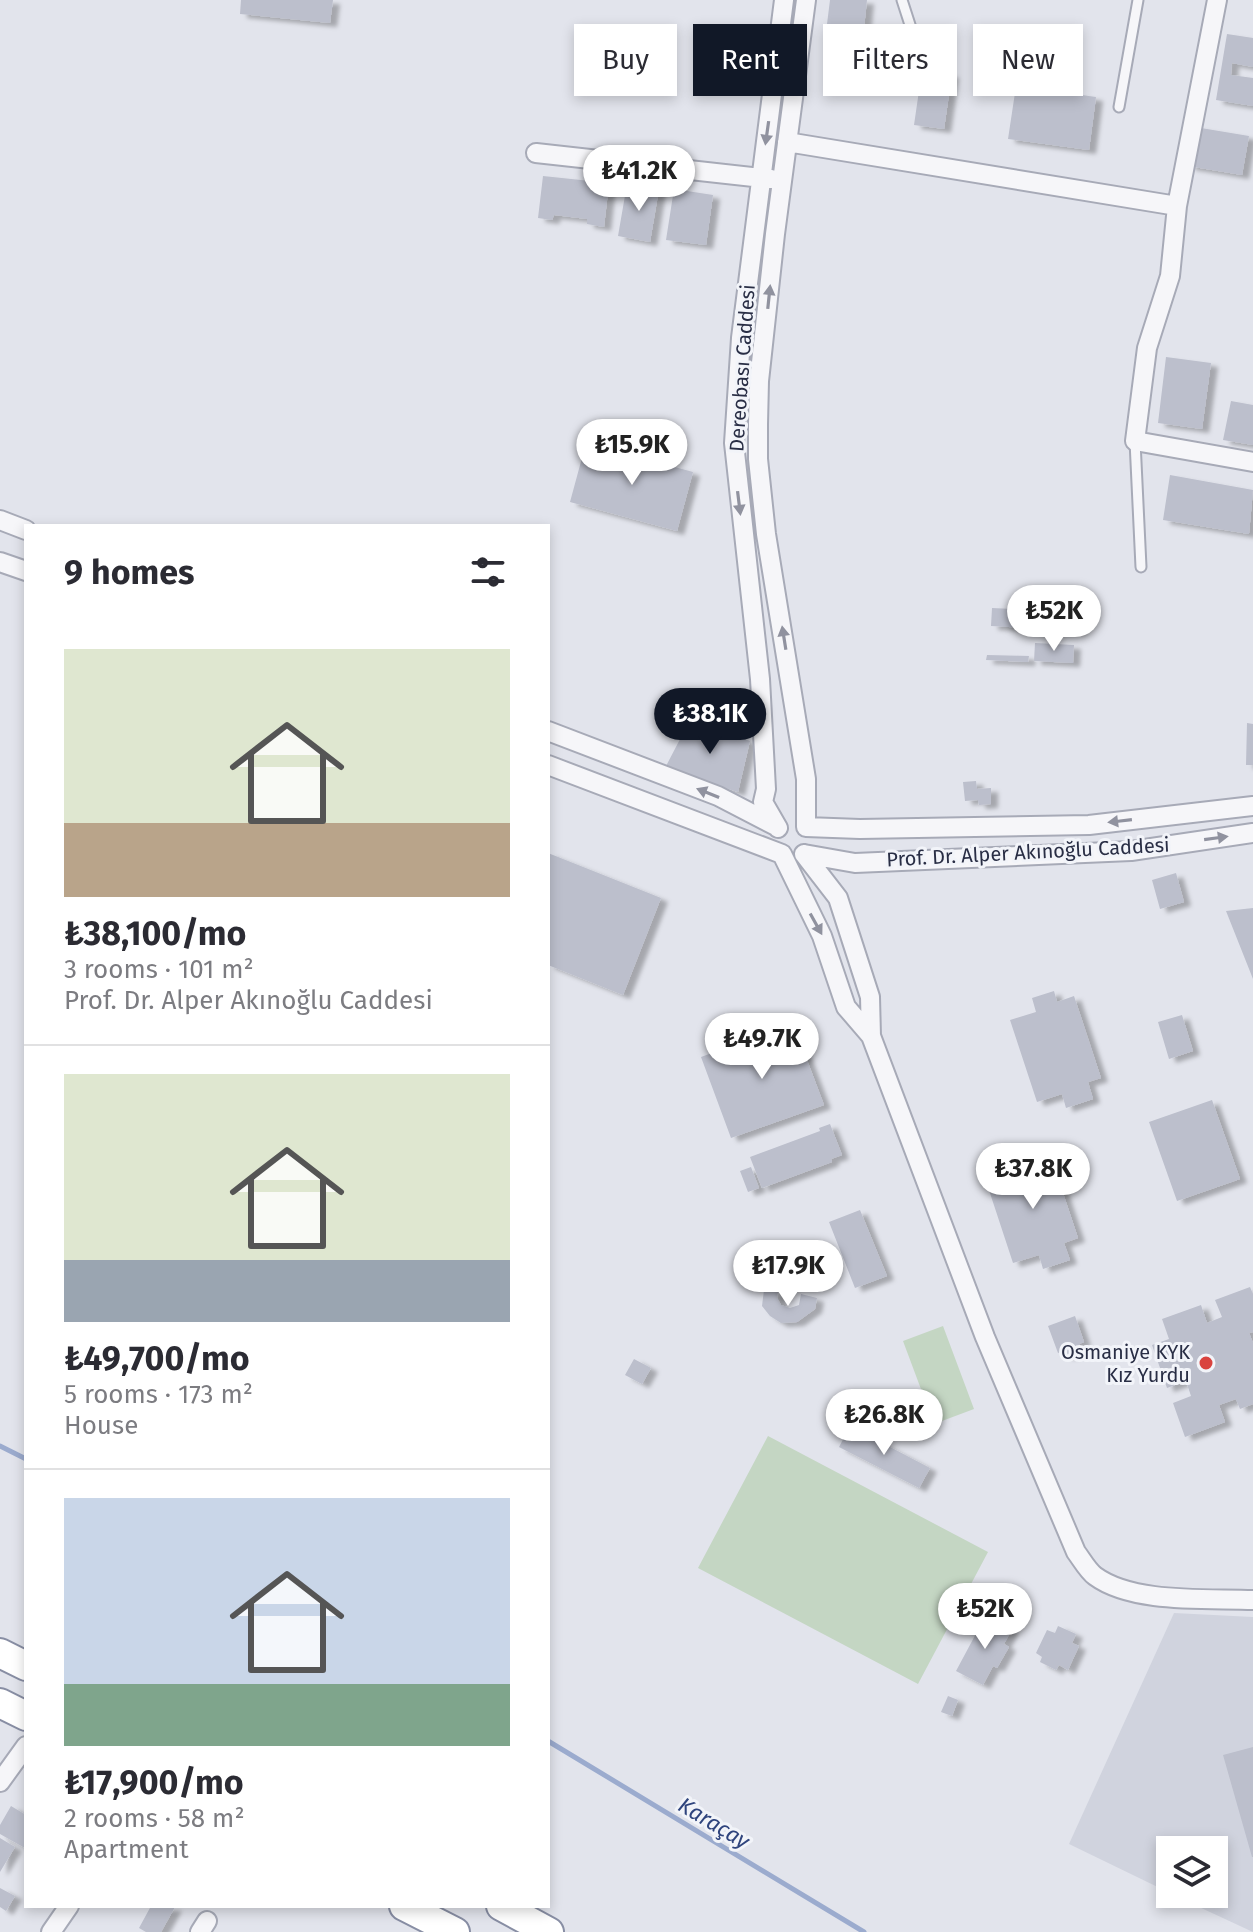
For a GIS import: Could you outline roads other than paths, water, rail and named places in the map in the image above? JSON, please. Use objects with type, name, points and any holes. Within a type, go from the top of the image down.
[{"type":"highway","points":[[0,1653],[24,1665]]},
{"type":"highway","points":[[0,1703],[24,1715]]},
{"type":"highway","points":[[408,1908],[455,1932]]},
{"type":"highway","points":[[505,1908],[549,1932]]},
{"type":"street","name":"Dereobası Caddesi","points":[[763,802],[766,789],[760,679],[734,443],[741,338],[784,0]]},
{"type":"street","name":"Dereobası Caddesi","points":[[804,854],[811,837],[806,818],[806,779],[766,534],[758,459],[759,381],[806,0]]},
{"type":"street","points":[[1217,0],[1177,206],[1170,276],[1147,348],[1135,441],[1253,462]]},
{"type":"street","points":[[787,142],[1177,206]]},
{"type":"street","points":[[536,153],[782,181]]},
{"type":"street","points":[[0,520],[24,529]]},
{"type":"street","points":[[0,562],[24,570]]},
{"type":"street","points":[[550,732],[718,796],[778,828]]},
{"type":"street","points":[[550,766],[782,854]]},
{"type":"street","points":[[739,807],[752,807],[763,802],[778,828],[775,844],[822,936],[846,1007],[871,1036]]},
{"type":"street","name":"Prof. Dr. Alper Akınoğlu Caddesi","points":[[778,828],[789,821],[801,823],[806,818],[832,828],[1089,825],[1253,806]]},
{"type":"street","name":"Prof. Dr. Alper Akınoğlu Caddesi","points":[[782,854],[793,857],[804,854],[855,863],[1131,851],[1253,833]]},
{"type":"street","points":[[804,854],[838,898],[870,997],[871,1036],[985,1337],[1076,1552],[1093,1575],[1123,1591],[1253,1600]]},
{"type":"street","points":[[833,892],[855,863]]},
{"type":"street","points":[[0,1782],[24,1749]]},
{"type":"street","points":[[51,1932],[68,1908]]},
{"type":"lane","points":[[902,0],[910,24]]},
{"type":"lane","points":[[1119,107],[1138,0]]},
{"type":"lane","points":[[1135,441],[1141,567]]},
{"type":"waterway","name":"Karaçay","points":[[0,1446],[24,1458]]},
{"type":"waterway","name":"Karaçay","points":[[550,1742],[864,1932]]},
{"type":"place","name":"Osmaniye KYK Kız Yurdu","points":[[1206,1363]]}]
